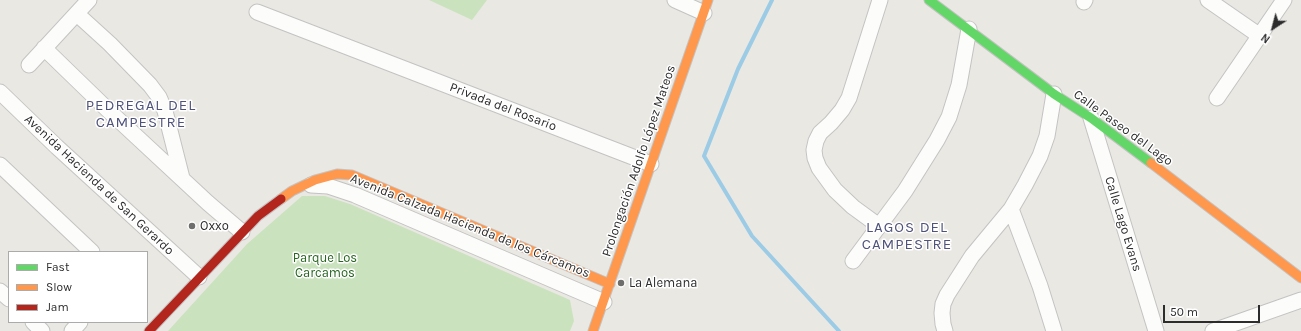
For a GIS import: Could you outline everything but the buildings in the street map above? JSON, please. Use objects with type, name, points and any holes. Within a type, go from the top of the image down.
[{"type":"street","points":[[29,65],[89,0]]},
{"type":"street","points":[[675,0],[706,7]]},
{"type":"street","points":[[879,226],[853,207],[835,190],[819,168],[814,150],[820,133],[842,110],[849,98],[880,0]]},
{"type":"street","name":"Calle Paseo del Lago","points":[[929,0],[1054,94],[1090,118],[1301,278]]},
{"type":"street","points":[[1208,0],[1260,36]]},
{"type":"street","points":[[1217,98],[1284,0]]},
{"type":"street","name":"Prolongación Adolfo López Mateos","points":[[593,331],[706,7]]},
{"type":"street","name":"Privada del Rosario","points":[[257,12],[651,164]]},
{"type":"street","points":[[77,14],[110,44],[160,97],[163,103],[182,178]]},
{"type":"street","points":[[853,261],[922,165],[938,140],[949,116],[959,85],[969,29]]},
{"type":"street","points":[[44,48],[208,203],[242,232]]},
{"type":"street","name":"Avenida Hacienda de San Gerardo","points":[[0,92],[57,147],[199,277]]},
{"type":"street","points":[[945,331],[942,313],[943,304],[947,294],[960,272],[972,256],[1011,209],[1025,185],[1047,136],[1054,94]]},
{"type":"street","name":"Calle Lago Evans","points":[[1090,118],[1156,331]]},
{"type":"street","points":[[1,169],[91,251]]},
{"type":"street","name":"Avenida Calzada Hacienda de los Cárcamos","points":[[149,331],[258,216],[280,198],[306,184],[337,174],[352,175],[610,284]]},
{"type":"street","name":"Avenida Calzada Hacienda de los Cárcamos","points":[[306,184],[328,186],[355,195],[604,302]]},
{"type":"street","points":[[1011,209],[1040,286],[1054,331]]},
{"type":"street","points":[[0,291],[8,298]]},
{"type":"street","points":[[1213,331],[1301,300]]},
{"type":"street","points":[[34,323],[42,331]]},
{"type":"street","points":[[72,331],[79,323]]},
{"type":"green space","points":[[429,0],[487,0],[472,20]]},
{"type":"green space","name":"Parque Los Carcamos","points":[[302,196],[325,196],[350,204],[570,300],[574,321],[570,331],[168,331],[247,244]]},
{"type":"waterway","points":[[772,0],[738,69],[704,156],[752,236],[839,331]]},
{"type":"traffic: fast","points":[[929,0],[1054,94],[1091,118],[1151,163]]},
{"type":"traffic: slow","points":[[593,331],[708,0]]},
{"type":"traffic: slow","points":[[1151,163],[1301,278]]},
{"type":"traffic: slow","points":[[281,199],[292,191],[315,180],[337,174],[352,175],[610,284]]},
{"type":"traffic: jam","points":[[149,331],[258,216],[281,199]]},
{"type":"place","name":"Oxxo","points":[[192,226]]},
{"type":"place","name":"La Alemana","points":[[621,283]]},
{"type":"district","name":"PEDREGAL DEL CAMPESTRE","points":[[141,114]]},
{"type":"district","name":"LAGOS DEL CAMPESTRE","points":[[907,236]]}]
